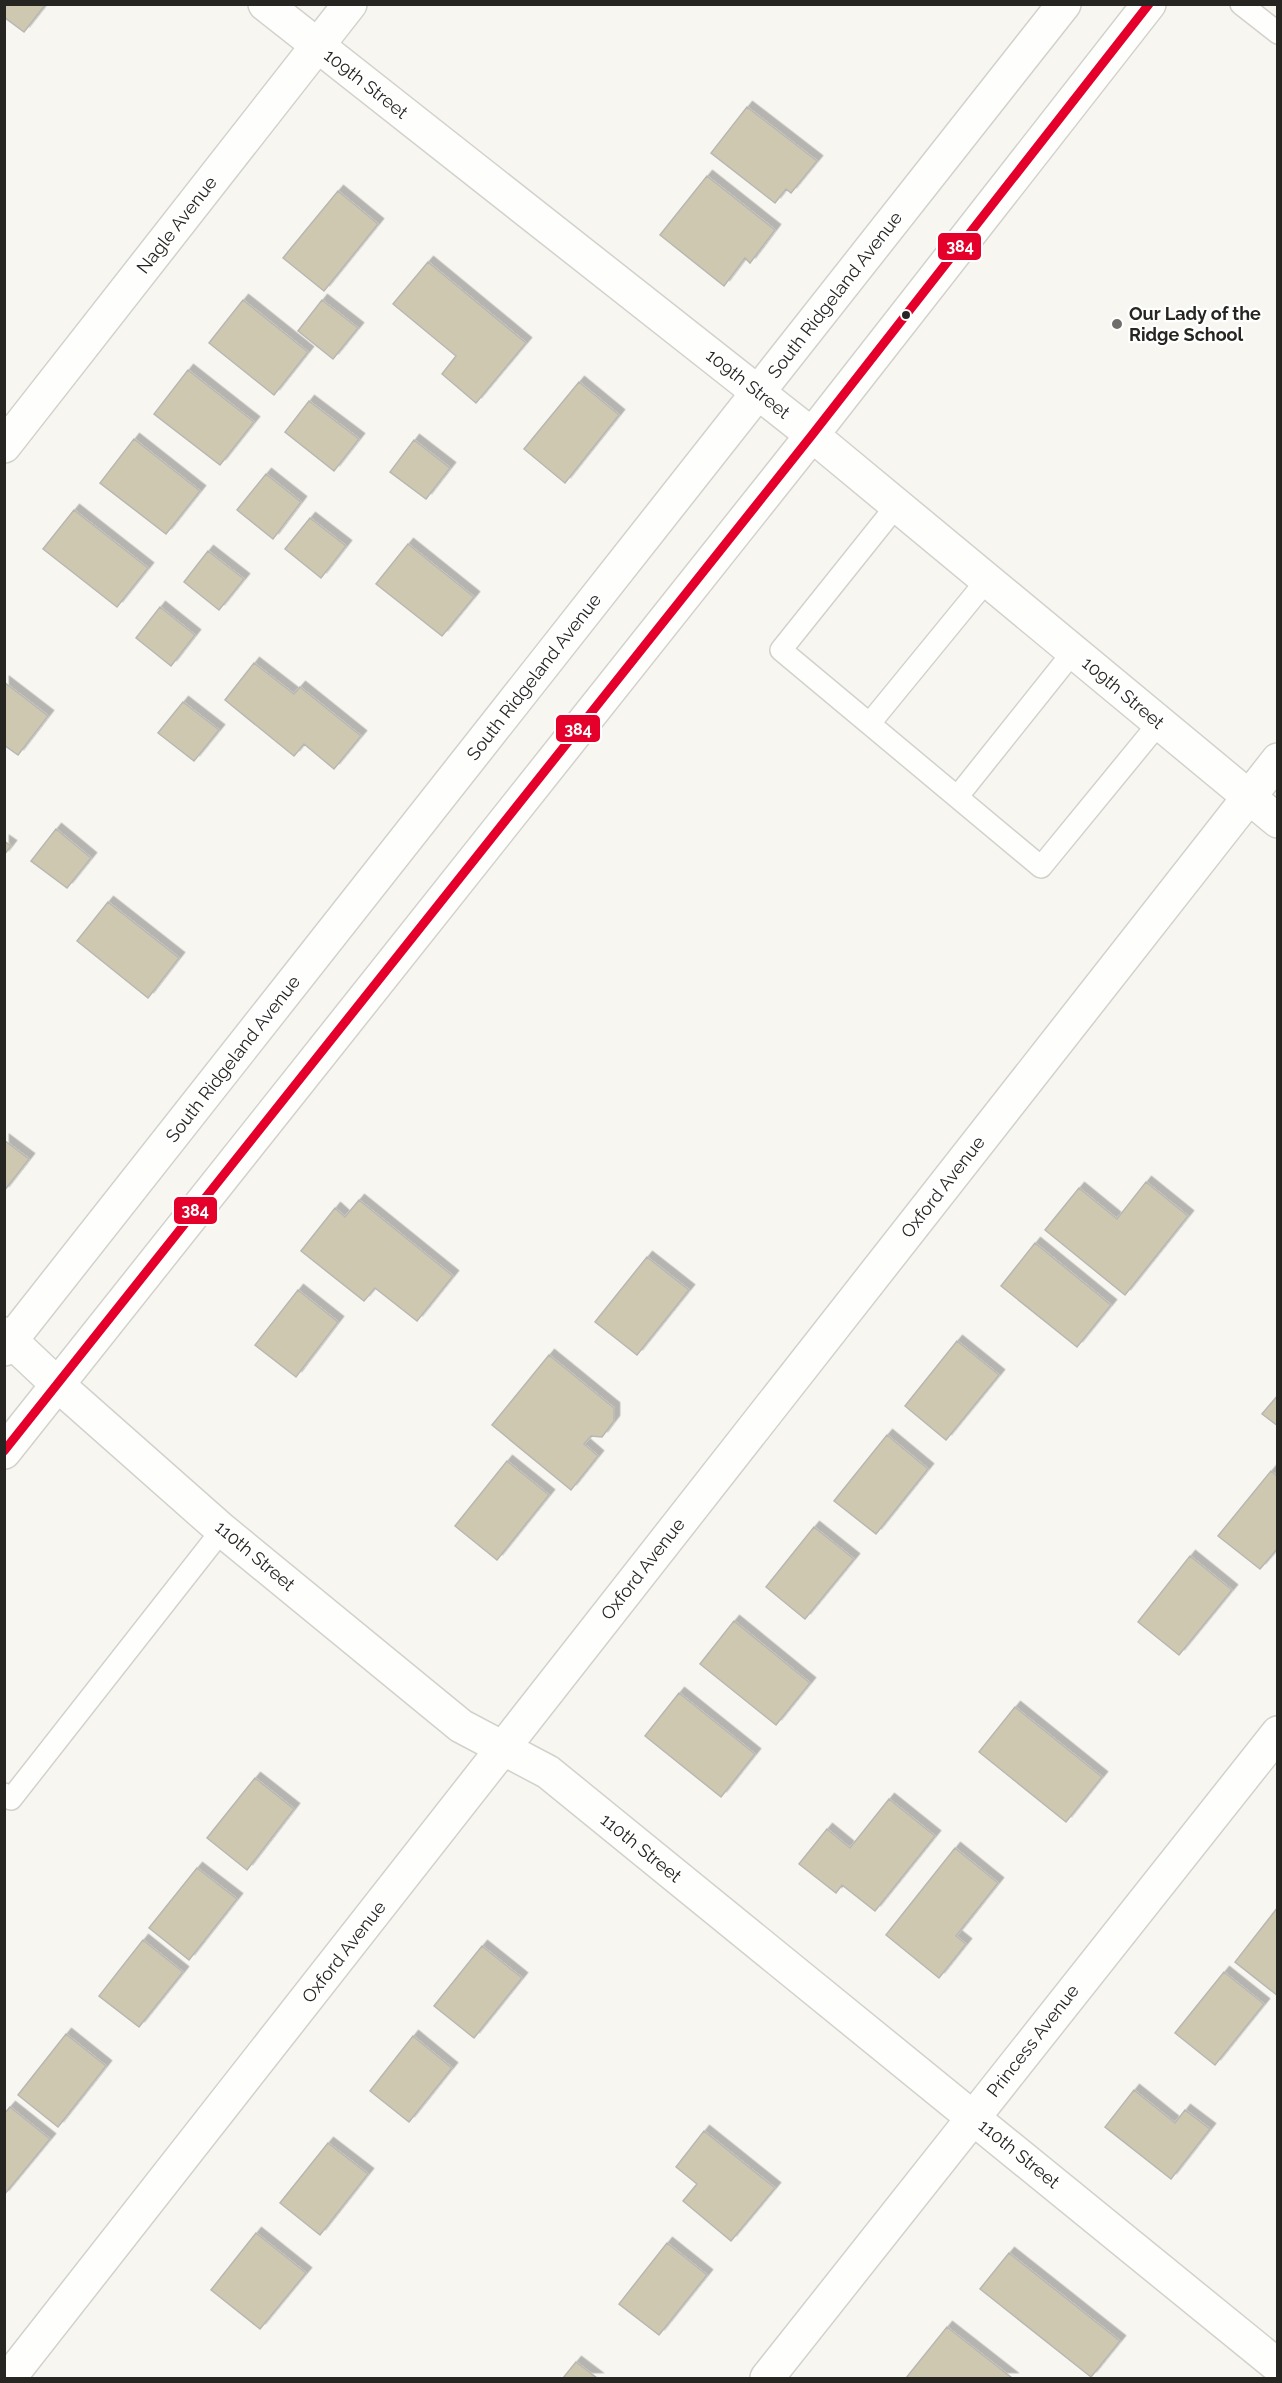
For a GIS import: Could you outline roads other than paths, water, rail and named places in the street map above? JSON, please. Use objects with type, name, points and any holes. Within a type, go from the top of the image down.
[{"type":"street","name":"109th Street","points":[[266,4],[812,435],[1278,820]]},
{"type":"street","name":"Nagle Avenue","points":[[4,447],[350,4]]},
{"type":"street","name":"South Ridgeland Avenue","points":[[7,1341],[1064,4]]},
{"type":"street","points":[[4,1452],[812,435],[1149,4]]},
{"type":"street","name":"Oxford Avenue","points":[[9,2379],[1278,760]]},
{"type":"street","name":"110th Street","points":[[7,1341],[222,1530],[461,1726],[548,1772],[1278,2366]]},
{"type":"street","name":"Princess Avenue","points":[[767,2379],[1278,1733]]},
{"type":"lane","points":[[1241,4],[1278,33]]},
{"type":"lane","points":[[897,505],[781,650],[1041,867],[1160,723]]},
{"type":"lane","points":[[870,723],[987,580]]},
{"type":"lane","points":[[958,796],[1074,652]]},
{"type":"lane","points":[[8,1796],[222,1530]]},
{"type":"place","name":"Our Lady of the Ridge School","points":[[1117,324]]}]
